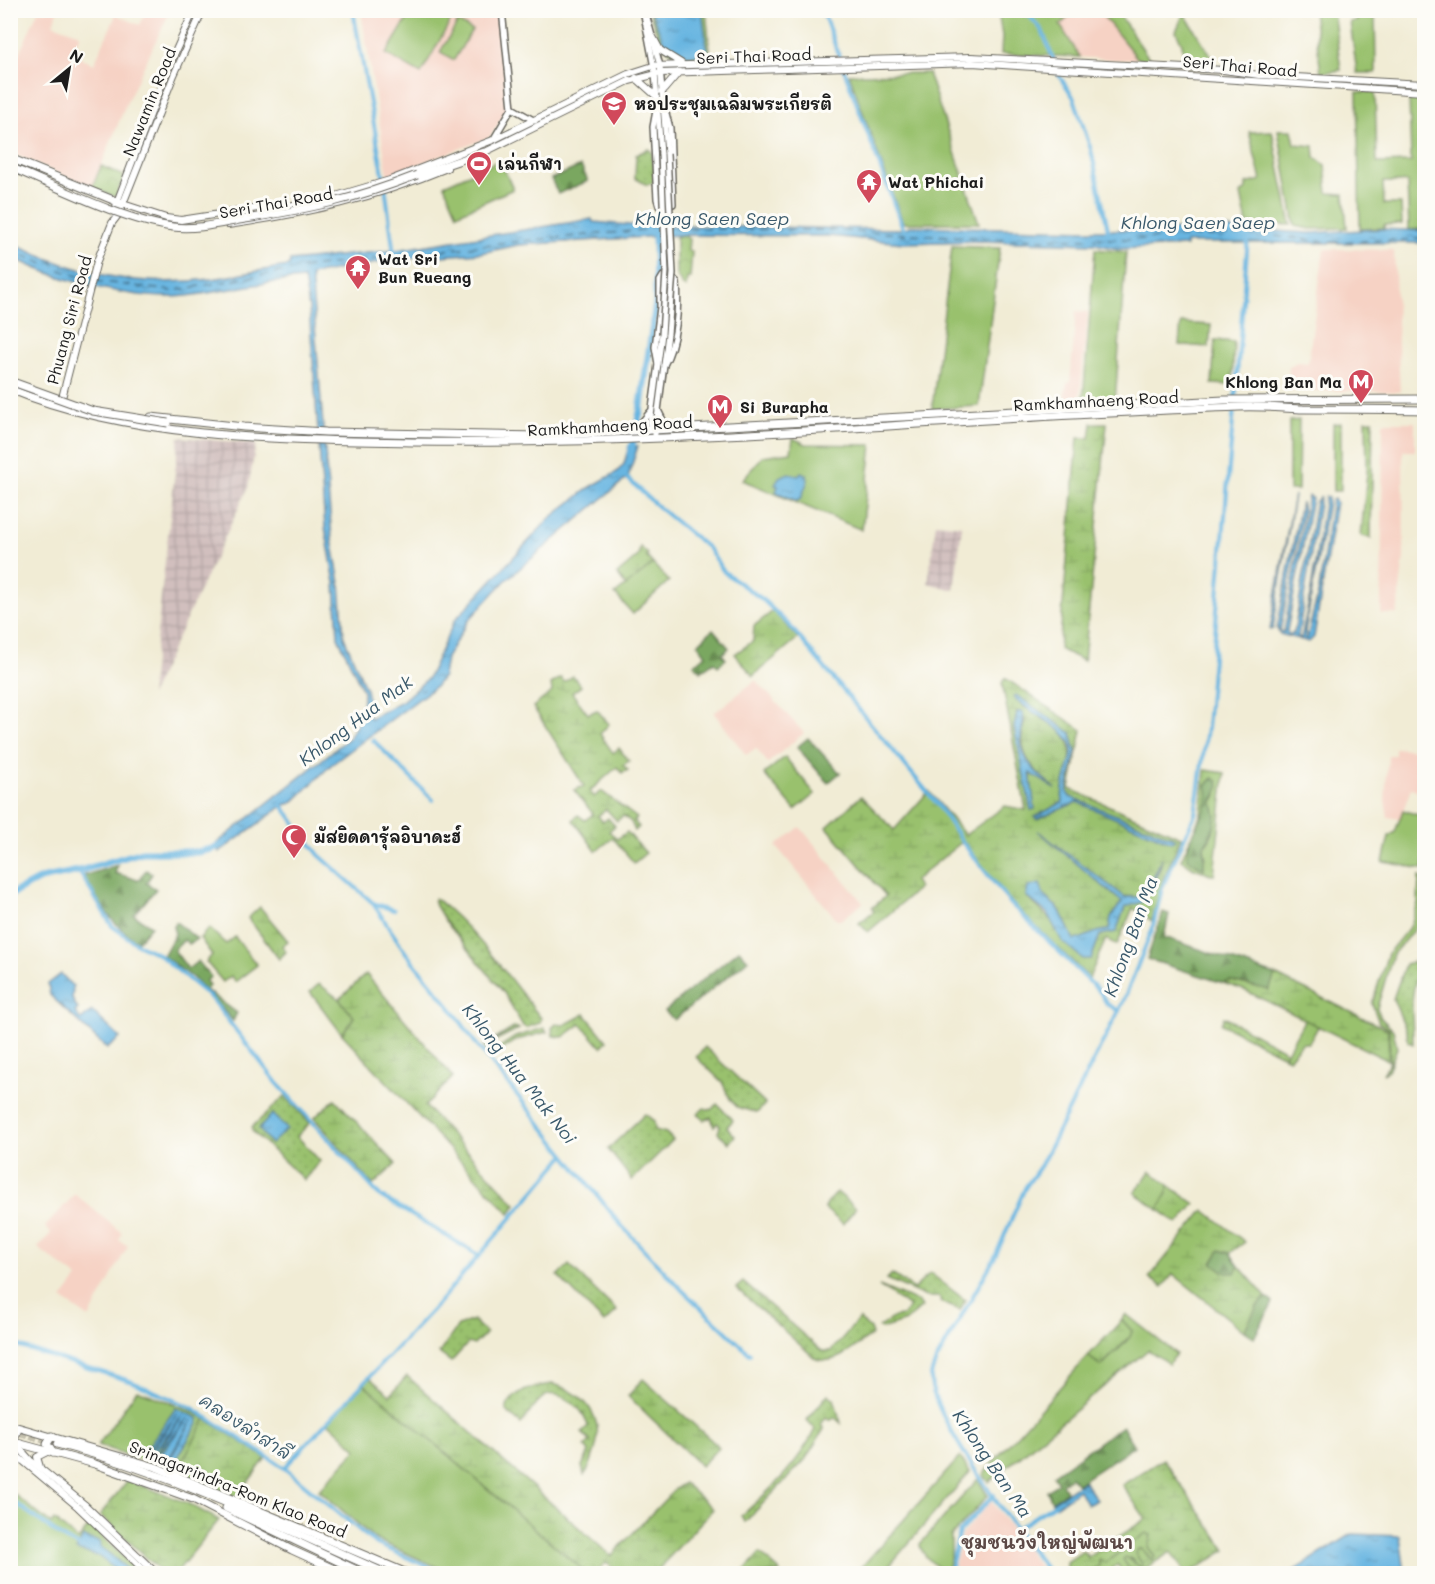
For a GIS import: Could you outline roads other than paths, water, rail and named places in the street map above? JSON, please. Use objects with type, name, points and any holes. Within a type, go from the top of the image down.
[{"type":"main road","name":"Nawamin Road","points":[[120,203],[194,10]]},
{"type":"main road","name":"Nawamin Road","points":[[136,161],[203,10]]},
{"type":"main road","points":[[653,37],[660,50],[684,65]]},
{"type":"main road","name":"Seri Thai Road","points":[[997,61],[1425,84]]},
{"type":"main road","name":"Seri Thai Road","points":[[120,203],[166,218],[188,220],[334,197],[382,183],[493,140],[628,74],[684,65],[1049,61],[1059,66]]},
{"type":"main road","name":"Seri Thai Road","points":[[117,214],[159,226],[190,230],[309,213],[393,190],[484,152],[657,69],[679,72],[837,64]]},
{"type":"main road","name":"Seri Thai Road","points":[[1180,71],[1253,82],[1425,92]]},
{"type":"main road","points":[[636,78],[659,94],[679,72]]},
{"type":"main road","points":[[10,168],[116,210],[151,222],[182,228],[315,208],[372,192],[484,152]]},
{"type":"main road","points":[[10,160],[120,203]]},
{"type":"main road","points":[[10,160],[94,198],[171,222],[201,222],[334,197]]},
{"type":"main road","points":[[10,168],[117,214]]},
{"type":"main road","name":"Phuang Siri Road","points":[[66,399],[92,273],[120,203]]},
{"type":"main road","name":"Ramkhamhaeng Road","points":[[10,383],[132,415],[315,435]]},
{"type":"main road","name":"Ramkhamhaeng Road","points":[[10,383],[64,407],[144,425],[504,444],[632,435],[1137,414],[1227,408],[1244,403],[1425,399]]},
{"type":"main road","name":"Ramkhamhaeng Road","points":[[10,383],[52,403]]},
{"type":"main road","name":"Ramkhamhaeng Road","points":[[10,383],[93,411],[168,423],[244,427]]},
{"type":"main road","points":[[64,407],[66,399]]},
{"type":"main road","points":[[1403,399],[1403,410]]},
{"type":"main road","name":"Ramkhamhaeng Road","points":[[651,435],[676,430],[1224,400],[1244,403],[1425,410]]},
{"type":"main road","points":[[1137,405],[1137,414]]},
{"type":"main road","name":"Srinagarindra-Rom Klao Road","points":[[10,1425],[156,1467],[409,1574]]},
{"type":"main road","points":[[17,1456],[12,1449],[12,1440],[20,1428]]},
{"type":"main road","points":[[41,1470],[37,1457],[53,1449],[47,1444],[52,1436]]},
{"type":"main road","points":[[12,1440],[41,1470],[157,1574]]},
{"type":"main road","name":"Srinagarindra-Rom Klao Road","points":[[12,1440],[145,1474],[388,1574]]},
{"type":"main road","name":"Srinagarindra-Rom Klao Road","points":[[53,1449],[193,1499],[292,1550],[345,1574]]},
{"type":"main road","points":[[10,1451],[97,1521],[148,1574]]},
{"type":"main road","points":[[239,1503],[258,1521]]},
{"type":"main road","points":[[237,1520],[258,1521]]},
{"type":"main road","name":"Srinagarindra-Rom Klao Road","points":[[258,1521],[365,1574]]},
{"type":"street","points":[[493,140],[512,108],[502,10]]},
{"type":"street","points":[[644,10],[653,37],[657,69],[673,273],[651,435]]},
{"type":"street","points":[[644,10],[657,69]]},
{"type":"street","points":[[660,105],[670,128],[673,204],[659,206],[653,127],[660,105]]},
{"type":"street","points":[[512,108],[535,121]]},
{"type":"street","points":[[668,275],[676,280],[678,300],[672,346],[661,364],[654,351],[660,307],[660,281],[663,276],[668,275]]},
{"type":"street","points":[[632,435],[655,409]]},
{"type":"street","points":[[655,409],[665,424],[676,430]]},
{"type":"water","points":[[651,11],[702,11],[708,53],[689,56],[665,45]]},
{"type":"water","points":[[592,219],[593,222],[630,225],[901,229],[911,226],[1091,230],[1241,229],[1310,233],[1383,229],[1424,231],[1424,243],[1186,243],[1186,246],[1118,249],[1095,244],[979,241],[904,243],[828,236],[680,235],[518,245],[481,253],[399,259],[311,275],[332,539],[340,583],[344,637],[366,689],[369,703],[367,714],[370,718],[402,701],[428,678],[455,620],[550,518],[589,488],[617,472],[624,464],[629,446],[638,446],[628,477],[505,581],[468,621],[446,658],[443,676],[436,686],[331,765],[292,803],[284,805],[219,852],[217,843],[349,738],[362,715],[363,691],[338,637],[335,583],[325,527],[309,308],[304,279],[186,296],[144,296],[96,287],[48,273],[11,256],[11,243],[60,263],[108,276],[158,282],[184,281],[221,278],[289,266],[290,261],[396,250]]},
{"type":"water","points":[[801,472],[807,475],[808,480],[801,499],[797,501],[776,492],[778,486],[775,485],[779,477],[789,473],[798,476]]},
{"type":"water","points":[[1294,495],[1273,629],[1270,630]]},
{"type":"water","points":[[1308,496],[1312,498],[1287,631],[1289,635],[1294,633],[1316,501],[1320,497],[1298,636],[1301,639],[1325,496],[1328,502],[1305,631],[1307,639],[1319,589],[1332,500],[1336,502],[1314,637],[1309,642],[1280,634],[1277,629],[1301,502],[1303,510],[1280,631],[1284,632]]},
{"type":"water","points":[[1016,695],[1071,733],[1076,752],[1067,792],[1070,797],[1176,839],[1171,842],[1077,802],[1037,819],[1035,817],[1063,802],[1064,783],[1072,752],[1071,744],[1059,729],[1021,704],[1014,697]]},
{"type":"water","points":[[1017,712],[1023,712],[1024,718],[1021,735],[1023,752],[1037,773],[1056,789],[1030,773],[1035,809],[1031,810],[1014,727]]},
{"type":"water","points":[[1038,831],[1125,897],[1140,897],[1149,887],[1162,858],[1152,888],[1142,902],[1125,907],[1116,932],[1100,935],[1091,959],[1083,959],[1062,941],[1047,913],[1026,896],[1028,887],[1040,884],[1044,896],[1059,909],[1074,940],[1109,930],[1111,917],[1122,902]]},
{"type":"water","points":[[61,974],[73,986],[72,999],[78,1009],[75,1012],[81,1020],[92,1011],[120,1038],[107,1049],[50,995],[48,984]]},
{"type":"water","points":[[272,1114],[287,1129],[271,1144],[259,1129]]},
{"type":"water","points":[[176,1408],[198,1418],[198,1423],[172,1467],[167,1465],[192,1420],[165,1465],[157,1462],[157,1459],[188,1418],[152,1460],[183,1415],[149,1458],[147,1457],[178,1413],[144,1456],[142,1455]]},
{"type":"water","points":[[1084,1481],[1097,1500],[1087,1505],[1079,1490],[1056,1506],[1052,1502]]},
{"type":"water","points":[[1352,1534],[1400,1536],[1405,1573],[1290,1573]]},
{"type":"water","points":[[83,1537],[100,1542],[100,1546],[132,1573],[120,1573],[98,1556],[76,1550]]},
{"type":"waterway","points":[[353,10],[385,185],[394,255]]},
{"type":"waterway","points":[[822,10],[904,231]]},
{"type":"waterway","points":[[1024,10],[1042,30],[1060,77],[1074,98],[1091,150],[1109,234]]},
{"type":"waterway","name":"Khlong Hua Mak","points":[[630,454],[640,412],[656,303],[655,231]]},
{"type":"waterway","name":"Khlong Ban Ma","points":[[1235,401],[1248,238]]},
{"type":"waterway","points":[[10,271],[18,258]]},
{"type":"waterway","name":"Khlong Ban Ma","points":[[1050,1574],[1000,1507],[961,1448],[945,1420],[935,1396],[931,1376],[936,1361],[995,1257],[1025,1188],[1041,1165],[1123,1002],[1152,930],[1162,888],[1195,814],[1207,728],[1234,408]]},
{"type":"waterway","points":[[624,475],[658,507],[708,548],[724,572],[762,599],[790,626],[938,805],[963,843],[1011,904],[1100,992],[1107,1004],[1119,1011]]},
{"type":"waterway","points":[[373,740],[433,800]]},
{"type":"waterway","name":"Khlong Hua Mak Noi","points":[[281,804],[319,855],[372,902],[406,953],[621,1225],[682,1290],[750,1354]]},
{"type":"waterway","name":"Khlong Hua Mak","points":[[10,895],[40,879],[79,871],[142,852],[198,852],[224,844]]},
{"type":"waterway","points":[[79,871],[112,926],[137,944],[158,954],[209,996],[277,1083],[380,1196],[480,1256]]},
{"type":"waterway","points":[[373,903],[394,910]]},
{"type":"waterway","points":[[284,1468],[436,1306],[565,1155]]},
{"type":"waterway","name":"คลองลำสาลี","points":[[10,1340],[21,1347],[130,1381],[191,1407],[283,1467],[375,1543],[444,1574]]},
{"type":"waterway","points":[[949,1574],[960,1531],[994,1495]]},
{"type":"waterway","points":[[10,1499],[66,1540],[82,1547]]},
{"type":"waterway","points":[[1016,1529],[1056,1503]]},
{"type":"tunnel","points":[[10,1431],[51,1442]]},
{"type":"place","name":"หอประชุมเฉลิมพระเกียรติ","points":[[614,127]]},
{"type":"place","name":"เล่นกีฬา","points":[[479,187]]},
{"type":"place","name":"Wat Phichai","points":[[869,205]]},
{"type":"place","name":"Wat Sri Bun Rueang","points":[[358,291]]},
{"type":"place","name":"Khlong Ban Ma","points":[[1361,405]]},
{"type":"place","name":"Si Burapha","points":[[720,430]]},
{"type":"place","name":"มัสยิดดารุ้ลอิบาดะฮ์","points":[[294,860]]},
{"type":"district","name":"ชุมชนวังใหญ่พัฒนา","points":[[1047,1543]]},
{"type":"water label","name":"Khlong Saen Saep","points":[[712,219]]},
{"type":"water label","name":"Khlong Saen Saep","points":[[1198,223]]}]
